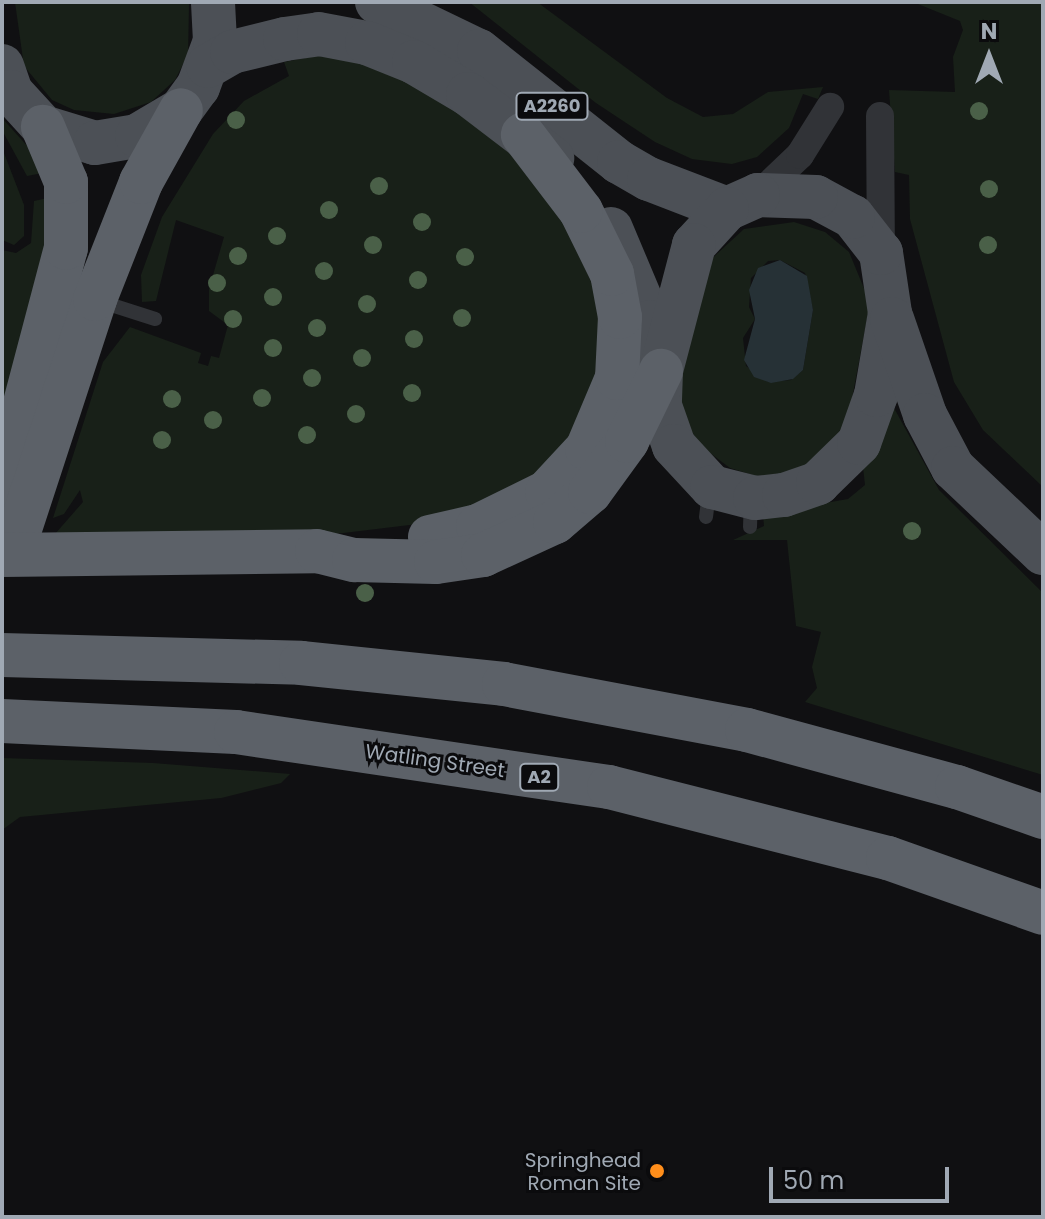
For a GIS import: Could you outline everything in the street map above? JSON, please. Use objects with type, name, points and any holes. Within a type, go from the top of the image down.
[{"type":"highway","points":[[181,110],[141,182],[95,299],[7,562],[74,554],[317,551],[354,560],[436,562],[483,555],[522,541],[573,508],[602,479],[627,441],[661,371]]},
{"type":"highway","points":[[2,490],[66,248],[66,182],[43,127]]},
{"type":"highway","points":[[317,551],[342,544],[449,534],[523,507],[571,470],[605,415],[621,340],[612,274],[581,211],[523,135]]},
{"type":"highway","points":[[21,656],[301,663],[504,684],[747,730],[957,787],[1043,817]]},
{"type":"highway","name":"Watling Street","points":[[11,721],[236,732],[609,787],[888,858],[1043,913]]},
{"type":"main road","points":[[5,82],[43,127],[95,143],[119,141],[181,110],[208,66],[215,41],[213,2]]},
{"type":"main road","name":"A2260","points":[[377,2],[479,51],[619,162],[649,179],[742,202]]},
{"type":"main road","name":"A2260","points":[[208,66],[264,43],[319,34],[343,37],[414,62],[523,135],[596,203],[627,259],[650,322],[661,371]]},
{"type":"main road","points":[[890,313],[870,415],[850,456],[808,488],[751,513],[707,501],[669,435],[659,401],[661,371],[694,245],[742,202],[788,193],[837,205],[881,253],[890,313],[925,415],[953,468],[1043,553]]},
{"type":"street","points":[[742,202],[800,155],[830,107]]},
{"type":"street","points":[[880,116],[881,253]]},
{"type":"lane","points":[[95,299],[155,319]]},
{"type":"shaded area","points":[[15,2],[189,2],[188,54],[175,80],[151,102],[114,114],[74,110],[52,100],[24,66]]},
{"type":"shaded area","points":[[469,2],[537,2],[667,98],[703,117],[733,114],[768,92],[823,87],[818,99],[803,94],[789,128],[757,157],[732,164],[692,159],[655,142],[596,103]]},
{"type":"shaded area","points":[[913,2],[1043,2],[1043,487],[983,430],[954,382],[910,219],[909,175],[895,172],[889,90],[955,92],[953,57],[963,30],[960,21]]},
{"type":"shaded area","points":[[337,56],[410,77],[506,149],[567,225],[596,293],[602,329],[595,392],[552,465],[459,519],[335,534],[55,534],[83,502],[80,490],[64,514],[53,518],[103,362],[130,327],[201,353],[198,363],[208,366],[211,356],[219,358],[228,325],[209,311],[209,289],[224,237],[176,220],[156,301],[142,302],[141,275],[162,217],[213,134],[244,101],[289,76],[284,62]]},
{"type":"shaded area","points":[[2,118],[30,149],[43,173],[27,176],[2,130]]},
{"type":"shaded area","points":[[2,148],[24,205],[24,236],[14,245],[2,240]]},
{"type":"shaded area","points":[[48,198],[46,247],[2,437],[2,250],[16,253],[31,243],[34,201]]},
{"type":"shaded area","points":[[794,222],[825,232],[849,252],[870,303],[847,425],[816,461],[789,473],[756,476],[730,468],[698,444],[682,412],[680,386],[706,264],[744,229]],"holes":[[[780,260],[805,273],[813,310],[803,370],[791,380],[768,382],[746,366],[743,338],[755,319],[749,307],[751,278],[768,261]]]},
{"type":"shaded area","points":[[780,260],[807,276],[813,310],[803,370],[793,379],[771,383],[754,377],[744,360],[755,319],[749,290],[758,268]]},
{"type":"shaded area","points":[[894,408],[939,490],[1043,593],[1043,775],[805,702],[817,688],[812,667],[821,632],[796,626],[787,540],[733,540],[764,526],[763,514],[848,499],[865,485],[863,467]]},
{"type":"shaded area","points":[[2,758],[153,763],[290,774],[281,783],[221,798],[20,817],[2,830]]},
{"type":"place","name":"Springhead Roman Site","points":[[657,1171]]}]
